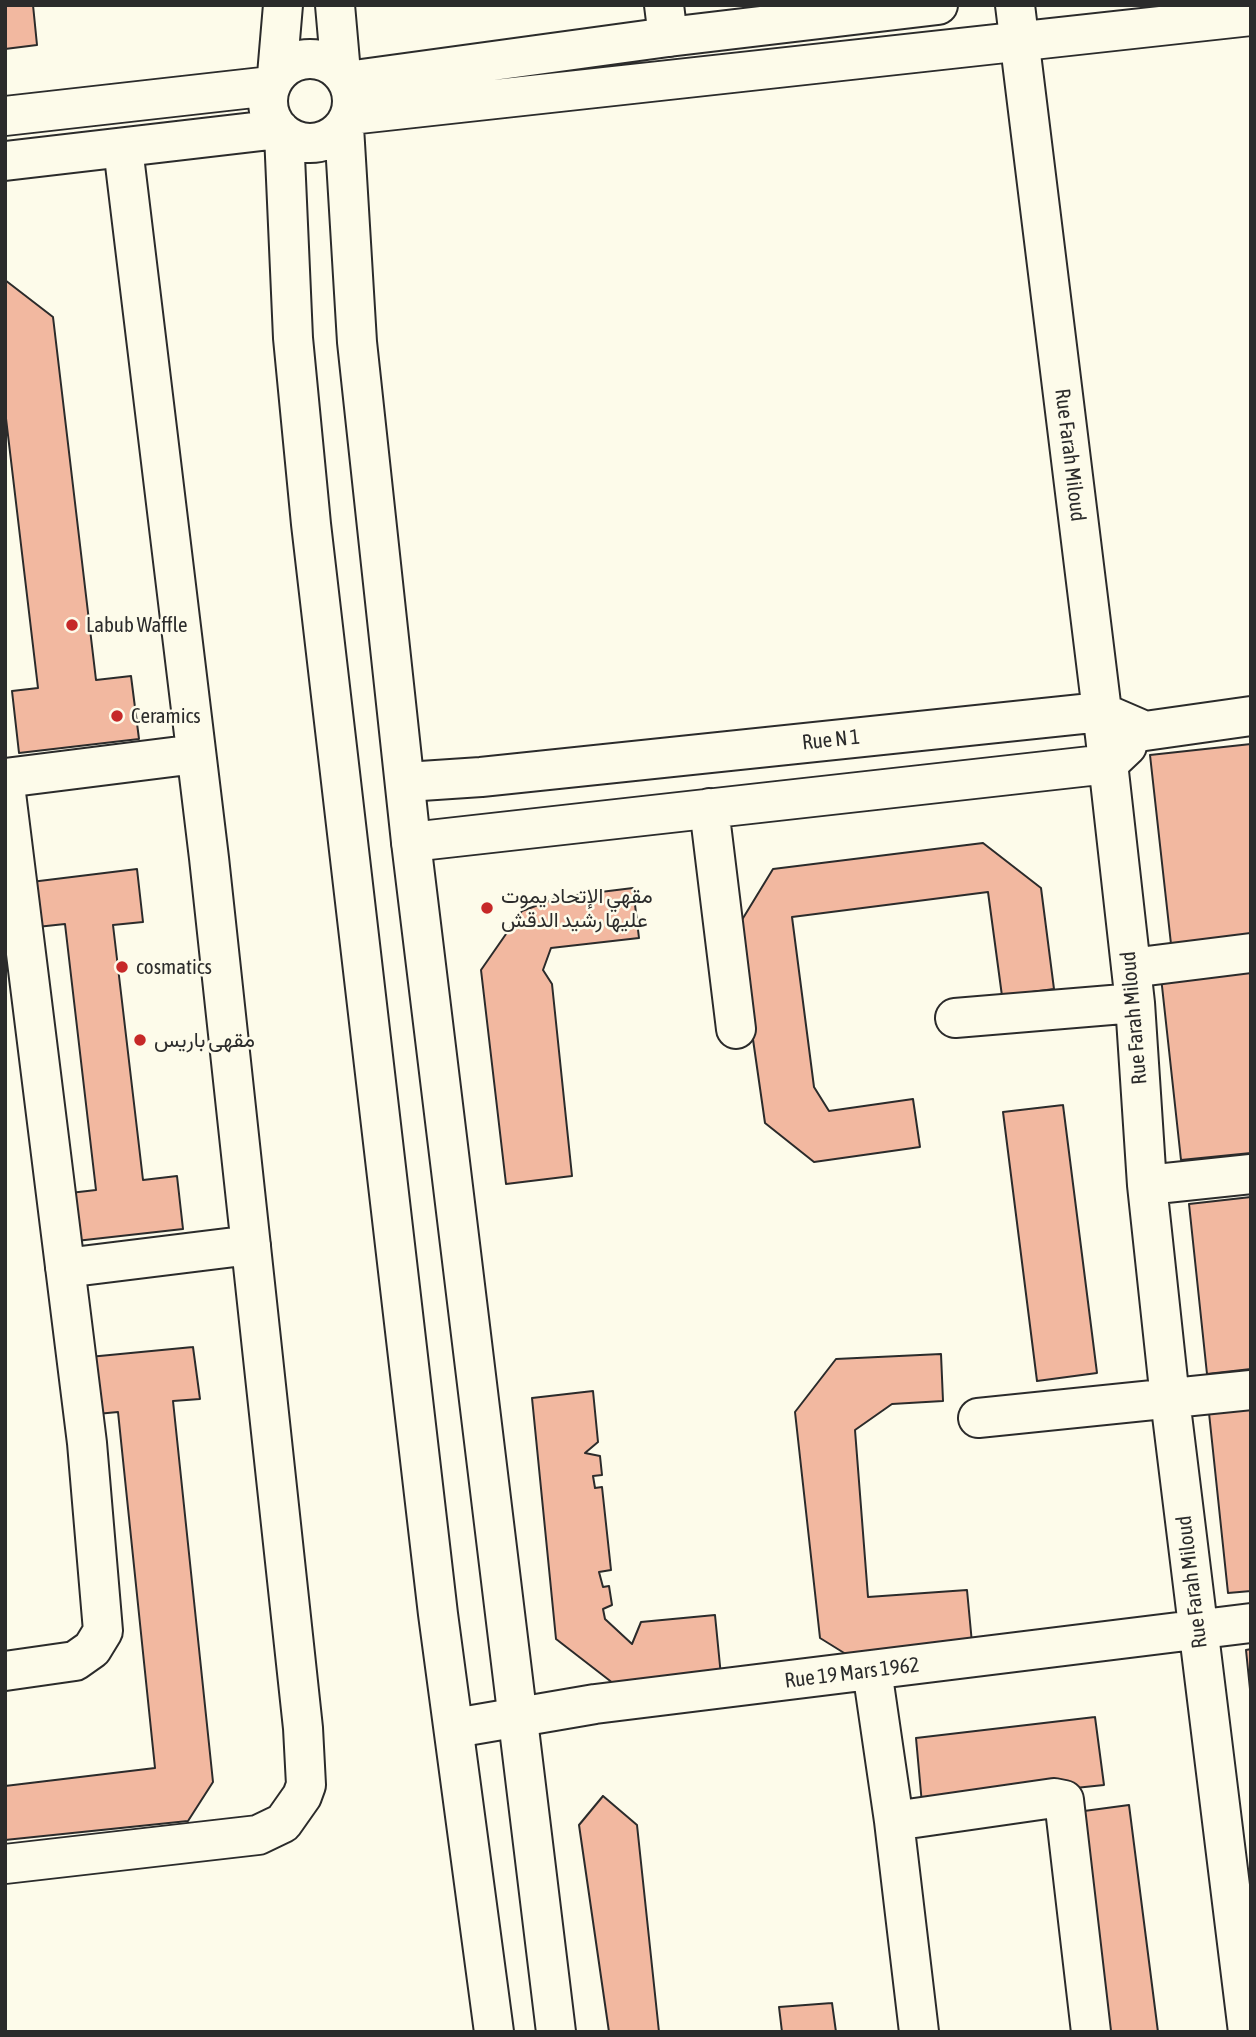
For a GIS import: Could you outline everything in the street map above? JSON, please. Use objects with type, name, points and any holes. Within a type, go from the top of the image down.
[{"type":"street","points":[[283,5],[269,112],[281,132],[293,338],[311,524],[438,1614],[494,2032]]},
{"type":"street","points":[[335,5],[346,99],[357,342],[411,842],[556,2032]]},
{"type":"street","points":[[346,99],[666,21],[938,5]]},
{"type":"street","name":"Rue Farah Miloud","points":[[1015,5],[1133,985],[1147,1185],[1197,1630],[1240,1879],[1248,2032]]},
{"type":"street","points":[[346,99],[1019,43],[1251,16]]},
{"type":"street","points":[[5,116],[274,80],[287,65],[312,59],[324,61],[346,99],[334,137],[308,144],[281,132],[5,162]]},
{"type":"street","points":[[5,1864],[258,1835],[283,1823],[302,1796],[307,1772],[197,754],[123,148]]},
{"type":"street","name":"Rue N 1","points":[[406,782],[481,777],[1101,712],[1145,731]]},
{"type":"street","points":[[411,842],[1108,764],[1145,731],[1251,716]]},
{"type":"street","points":[[5,778],[197,754]]},
{"type":"street","points":[[5,785],[87,1443],[103,1632],[92,1649],[75,1661],[5,1671]]},
{"type":"street","points":[[709,808],[736,1029]]},
{"type":"street","points":[[955,1018],[1133,985],[1251,953]]},
{"type":"street","points":[[1147,1185],[1251,1174]]},
{"type":"street","points":[[65,1268],[251,1245]]},
{"type":"street","points":[[978,1418],[1251,1390]]},
{"type":"street","name":"Rue 19 Mars 1962","points":[[455,1728],[518,1716],[1251,1623]]},
{"type":"street","points":[[872,1671],[894,1821],[919,2032]]},
{"type":"street","points":[[894,1821],[1054,1798],[1064,1800],[1091,2032]]},
{"type":"building","points":[[5,5],[33,5],[37,45],[5,49]]},
{"type":"building","points":[[5,280],[53,317],[96,680],[131,676],[139,739],[19,753],[12,691],[38,688],[5,410]]},
{"type":"building","points":[[1251,744],[1251,936],[1171,944],[1150,755]]},
{"type":"building","points":[[983,843],[1041,888],[1054,989],[1002,996],[988,892],[792,917],[814,1087],[829,1111],[913,1099],[920,1147],[814,1162],[765,1123],[737,928],[773,869]]},
{"type":"building","points":[[137,869],[143,922],[113,925],[143,1180],[177,1176],[183,1229],[76,1241],[70,1193],[96,1190],[65,924],[37,927],[31,882]]},
{"type":"building","points":[[633,888],[639,938],[551,948],[543,970],[552,984],[572,1176],[506,1184],[481,970],[522,911],[560,897]]},
{"type":"building","points":[[1251,967],[1251,1153],[1181,1160],[1161,977]]},
{"type":"building","points":[[1063,1105],[1097,1373],[1037,1381],[1003,1112]]},
{"type":"building","points":[[1251,1197],[1251,1369],[1207,1374],[1189,1204]]},
{"type":"building","points":[[193,1347],[200,1399],[173,1401],[213,1782],[188,1821],[5,1840],[5,1786],[155,1768],[118,1412],[97,1414],[89,1357]]},
{"type":"building","points":[[941,1354],[943,1401],[892,1404],[855,1430],[868,1597],[967,1590],[972,1643],[849,1656],[820,1638],[795,1412],[836,1359]]},
{"type":"building","points":[[593,1391],[598,1442],[585,1453],[600,1456],[602,1475],[593,1476],[595,1488],[602,1487],[611,1570],[599,1572],[603,1587],[609,1586],[612,1605],[603,1609],[605,1619],[632,1644],[641,1622],[715,1615],[721,1676],[618,1687],[556,1639],[532,1398]]},
{"type":"building","points":[[1251,1409],[1251,1591],[1228,1593],[1209,1413]]},
{"type":"building","points":[[1251,1649],[1251,1699],[1246,1650]]},
{"type":"building","points":[[1095,1717],[1104,1785],[922,1804],[916,1738]]},
{"type":"building","points":[[603,1796],[637,1825],[659,2032],[609,2032],[579,1825]]},
{"type":"building","points":[[1129,1805],[1158,2032],[1097,2032],[1069,1813]]},
{"type":"building","points":[[832,2003],[836,2032],[782,2032],[779,2007]]},
{"type":"place","name":"Labub Waffle","points":[[72,625]]},
{"type":"place","name":"Ceramics","points":[[117,716]]},
{"type":"place","name":"مقهي الإتحاد يموت عليها رشيد الدقش","points":[[487,908]]},
{"type":"place","name":"cosmatics","points":[[122,967]]},
{"type":"place","name":"مقهى باريس","points":[[140,1040]]}]
